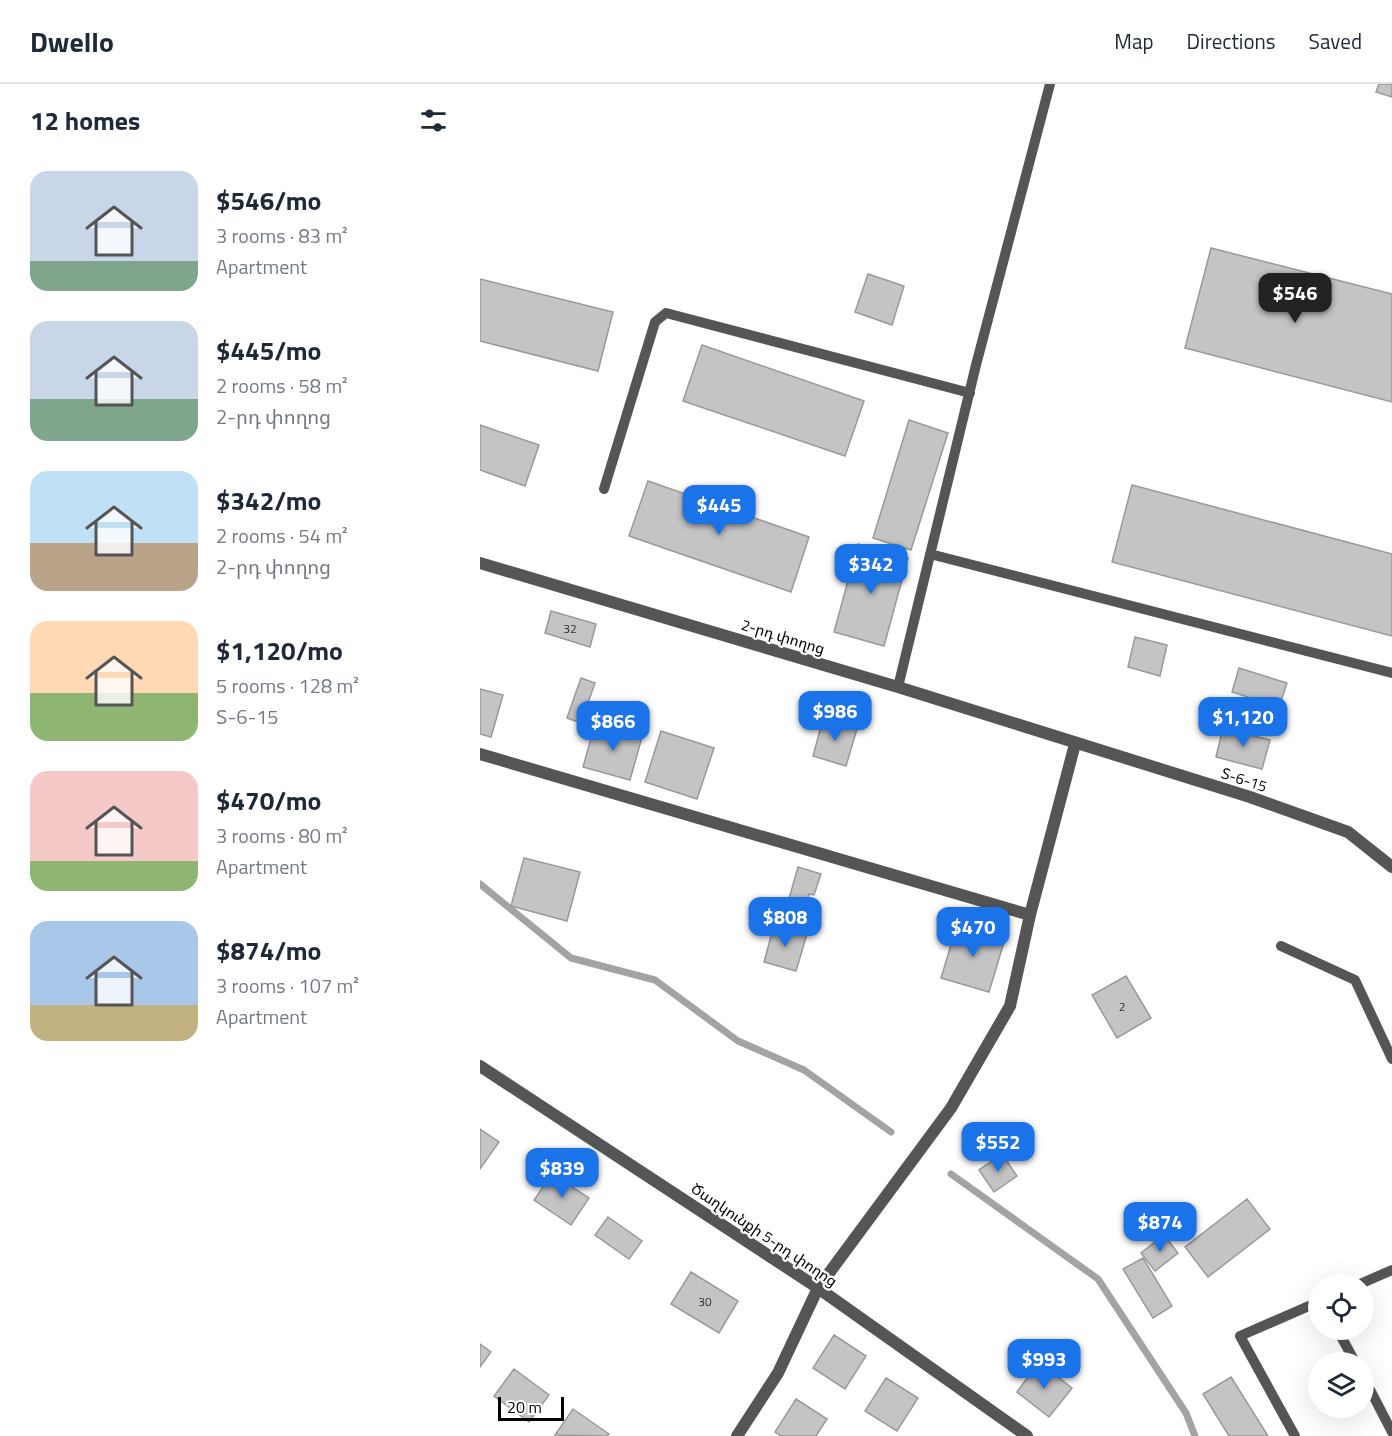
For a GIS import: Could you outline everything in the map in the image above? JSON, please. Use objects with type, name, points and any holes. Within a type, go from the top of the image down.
[{"type":"street","name":"2-րդ փողոց","points":[[480,563],[898,687],[1075,744]]},
{"type":"street","name":"Տ-6-15","points":[[1075,744],[1250,797],[1348,832],[1392,867]]},
{"type":"street","points":[[737,1436],[778,1373],[818,1288],[951,1108],[1010,1006],[1030,915],[1075,744]]},
{"type":"street","points":[[480,754],[1030,915]]},
{"type":"street","name":"Ծաղկունքի 5-րդ փողոց","points":[[480,1066],[818,1288],[1027,1436]]},
{"type":"lane","points":[[898,687],[970,393],[1050,84]]},
{"type":"lane","points":[[604,489],[656,322],[666,313],[970,393]]},
{"type":"lane","points":[[930,554],[1392,673]]},
{"type":"lane","points":[[1281,946],[1355,980],[1392,1059]]},
{"type":"lane","points":[[1374,1278],[1392,1270]]},
{"type":"lane","points":[[1295,1436],[1240,1336],[1308,1306]]},
{"type":"lane","points":[[1374,1397],[1392,1432]]},
{"type":"building","points":[[1379,84],[1392,84],[1392,97],[1376,92]]},
{"type":"building","points":[[1211,248],[1392,294],[1392,402],[1185,348]]},
{"type":"building","points":[[868,274],[904,286],[892,325],[855,312]]},
{"type":"building","points":[[480,279],[613,312],[598,371],[480,341]]},
{"type":"building","points":[[702,345],[864,401],[845,456],[683,401]]},
{"type":"building","points":[[909,420],[948,433],[911,550],[873,538]]},
{"type":"building","points":[[480,425],[539,445],[525,486],[480,470]]},
{"type":"building","points":[[648,481],[809,537],[791,592],[629,536]]},
{"type":"building","points":[[1132,485],[1392,554],[1392,636],[1112,562]]},
{"type":"building","points":[[858,544],[908,558],[884,646],[834,632]]},
{"type":"building","points":[[551,611],[596,624],[590,647],[545,633]]},
{"type":"building","points":[[1135,637],[1167,645],[1160,676],[1128,667]]},
{"type":"building","points":[[1239,668],[1287,683],[1279,707],[1232,692]]},
{"type":"building","points":[[581,678],[595,683],[581,723],[567,718]]},
{"type":"building","points":[[480,689],[503,695],[491,737],[480,734]]},
{"type":"building","points":[[823,719],[857,729],[846,766],[813,756]]},
{"type":"building","points":[[595,724],[642,737],[630,780],[583,767]]},
{"type":"building","points":[[1223,728],[1270,740],[1262,769],[1216,757]]},
{"type":"building","points":[[661,731],[714,748],[697,799],[645,782]]},
{"type":"building","points":[[524,858],[580,872],[567,921],[511,906]]},
{"type":"building","points":[[798,867],[821,874],[814,895],[809,894],[801,921],[784,916]]},
{"type":"building","points":[[774,925],[807,934],[796,971],[764,962]]},
{"type":"building","points":[[957,925],[1005,939],[989,992],[941,978]]},
{"type":"building","points":[[1126,976],[1151,1018],[1117,1038],[1092,995]]},
{"type":"building","points":[[480,1129],[499,1142],[480,1169]]},
{"type":"building","points":[[1002,1154],[1017,1176],[994,1192],[979,1170]]},
{"type":"building","points":[[552,1174],[589,1198],[571,1225],[534,1200]]},
{"type":"building","points":[[1247,1199],[1270,1229],[1208,1277],[1185,1247]]},
{"type":"building","points":[[608,1217],[642,1241],[629,1259],[595,1235]]},
{"type":"building","points":[[1164,1235],[1178,1253],[1155,1271],[1141,1253]]},
{"type":"building","points":[[1143,1258],[1172,1306],[1153,1318],[1123,1269]]},
{"type":"building","points":[[691,1272],[738,1301],[719,1333],[671,1304]]},
{"type":"building","points":[[834,1335],[866,1356],[845,1389],[813,1368]]},
{"type":"building","points":[[480,1344],[491,1352],[480,1367]]},
{"type":"building","points":[[1039,1362],[1072,1388],[1049,1417],[1017,1392]]},
{"type":"building","points":[[514,1369],[549,1395],[529,1422],[494,1396]]},
{"type":"building","points":[[1231,1377],[1268,1436],[1229,1436],[1203,1394]]},
{"type":"building","points":[[886,1378],[918,1398],[897,1431],[865,1411]]},
{"type":"building","points":[[796,1399],[827,1419],[816,1436],[781,1436],[775,1432]]},
{"type":"building","points":[[573,1409],[609,1434],[607,1436],[555,1435]]},
{"type":"waterway","points":[[480,884],[571,958],[655,980],[738,1041],[804,1070],[891,1132]]},
{"type":"waterway","points":[[951,1174],[1098,1279],[1186,1413],[1195,1436]]}]
